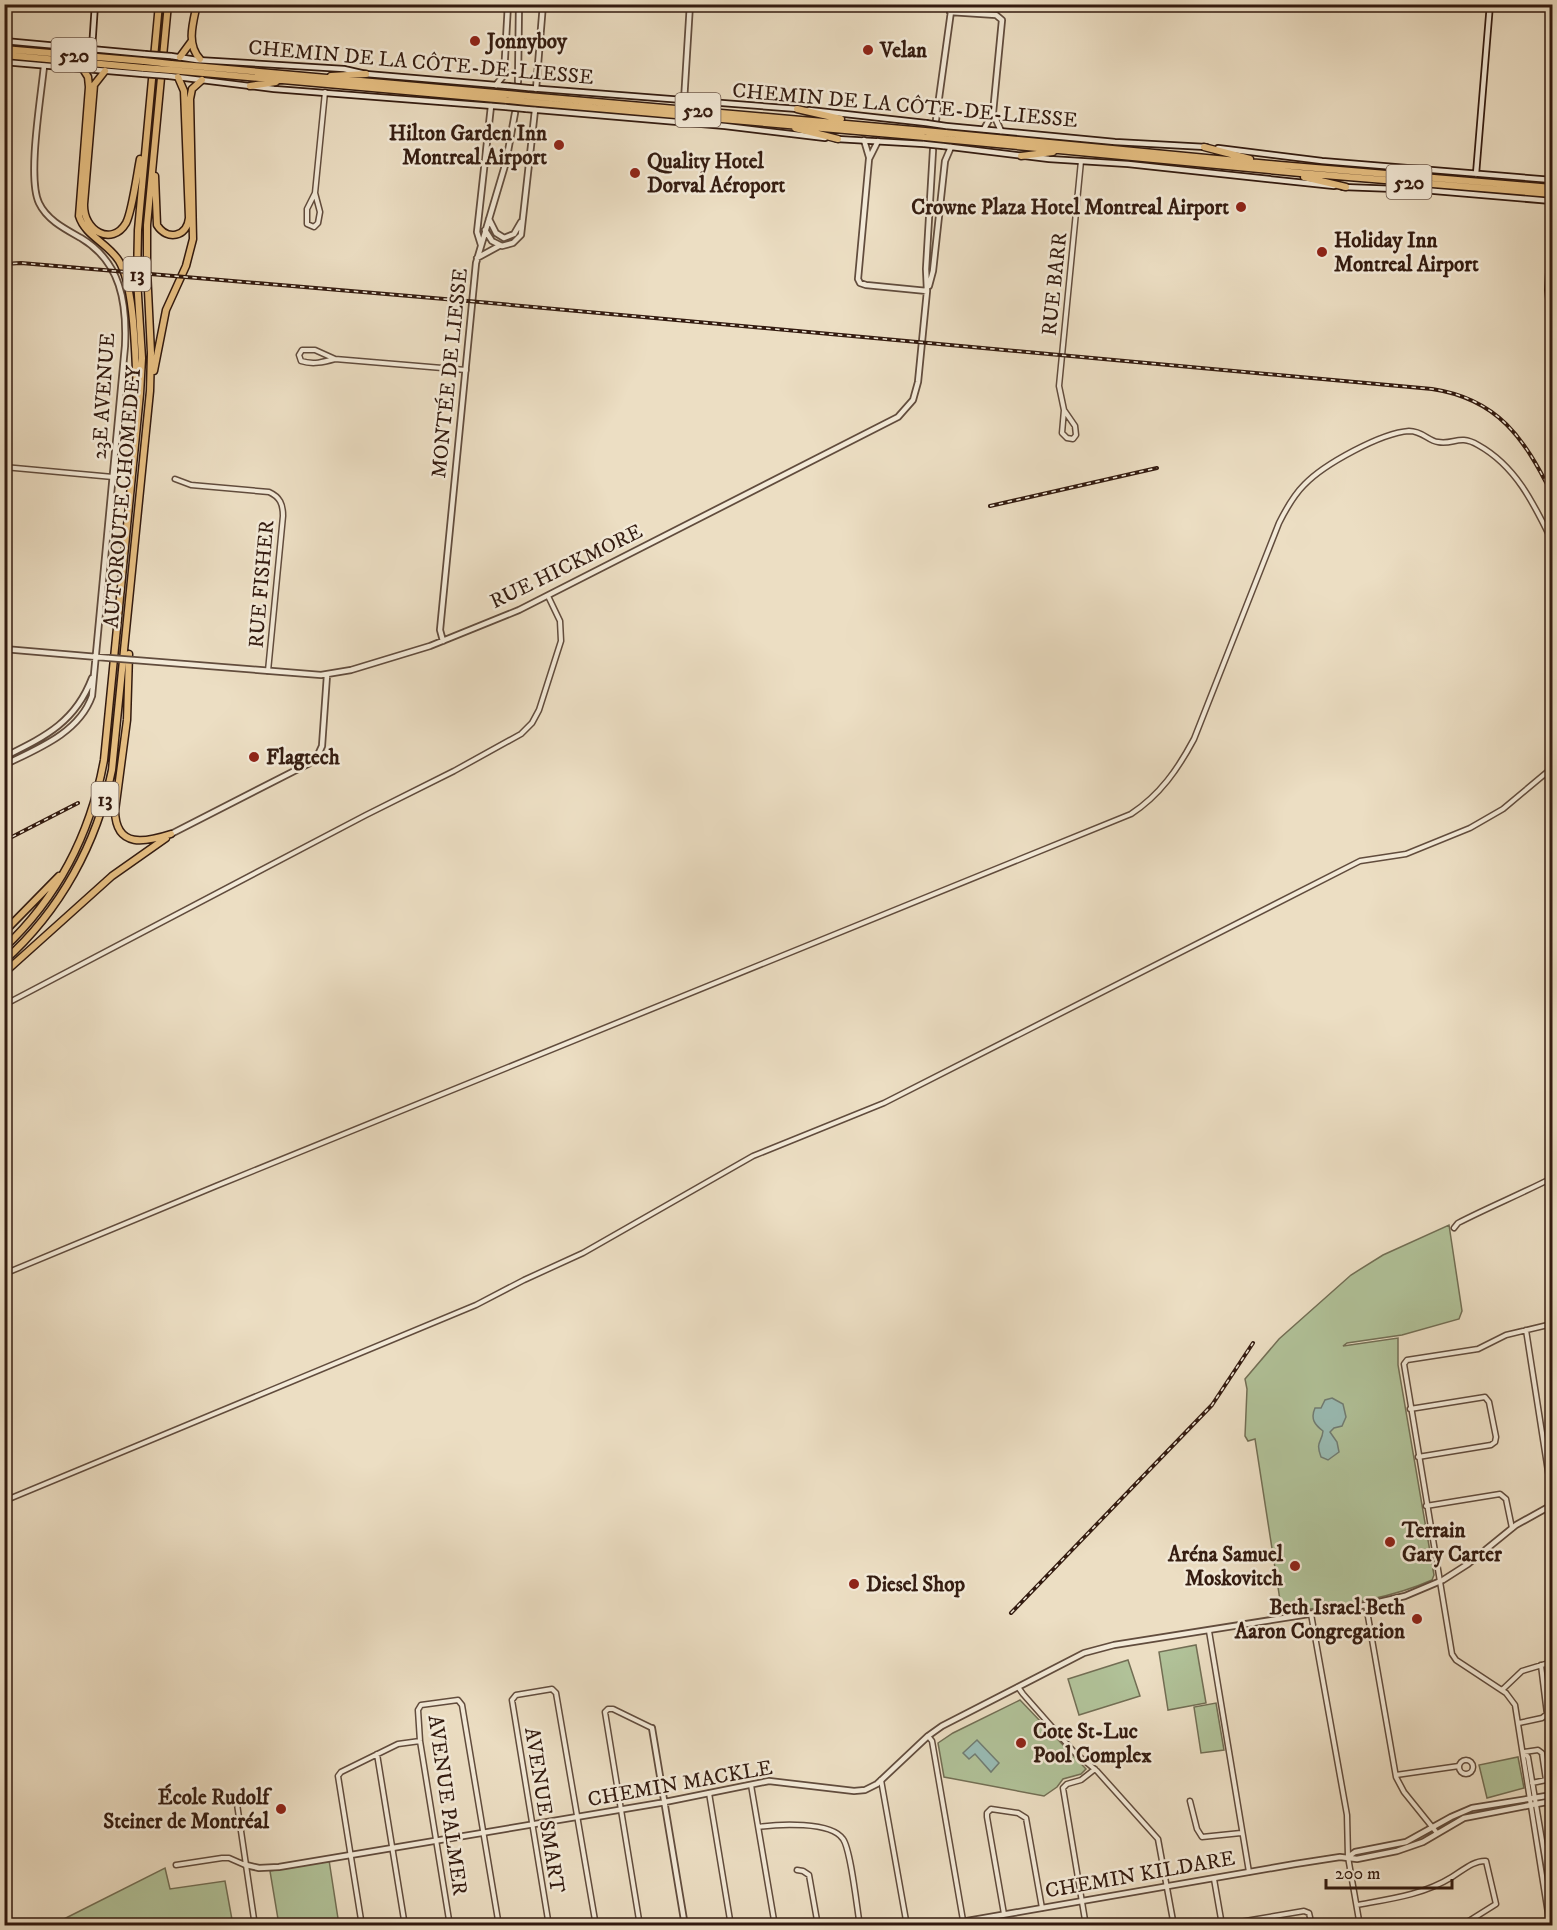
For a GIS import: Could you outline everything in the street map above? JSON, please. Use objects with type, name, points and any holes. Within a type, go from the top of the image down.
[{"type":"highway","name":"AUTOROUTE CHOMEDEY","points":[[4,948],[39,910],[67,868],[94,805],[106,753],[138,417],[142,358],[137,245],[159,4]]},
{"type":"highway","points":[[180,57],[191,42],[197,4]]},
{"type":"highway","name":"AUTOROUTE CHOMEDEY","points":[[4,961],[30,935],[58,899],[82,860],[100,817],[115,754],[149,398],[151,343],[147,245],[168,6]]},
{"type":"highway","points":[[191,42],[200,59]]},
{"type":"highway","name":"520","points":[[4,49],[144,68]]},
{"type":"highway","name":"520","points":[[4,55],[144,68],[170,67],[322,77],[925,138],[944,136],[1280,165],[1547,192]]},
{"type":"highway","name":"520","points":[[170,67],[294,81],[507,97]]},
{"type":"highway","points":[[83,69],[88,77],[89,87],[79,216],[85,228],[104,242],[115,255],[126,277],[134,341],[138,417]]},
{"type":"highway","points":[[105,71],[94,85],[84,204],[85,219],[95,231],[104,234],[113,233],[127,221],[146,132]]},
{"type":"highway","points":[[322,77],[366,74]]},
{"type":"highway","points":[[154,149],[157,223],[165,234],[178,235],[186,229],[189,218],[184,94],[183,85],[178,77]]},
{"type":"highway","points":[[149,398],[166,310],[186,266],[193,239],[190,99],[192,89],[202,80]]},
{"type":"highway","points":[[250,86],[294,81]]},
{"type":"highway","name":"520","points":[[527,99],[868,125],[925,138]]},
{"type":"highway","points":[[797,109],[868,125]]},
{"type":"highway","points":[[765,122],[838,139]]},
{"type":"highway","name":"520","points":[[944,136],[1067,151],[1547,192]]},
{"type":"highway","points":[[1204,147],[1280,165]]},
{"type":"highway","points":[[1021,156],[1067,151]]},
{"type":"highway","points":[[1274,170],[1346,187]]},
{"type":"highway","name":"CHEMIN DE LA CÔTE-DE-LIESSE","points":[[1547,192],[1552,194]]},
{"type":"highway","points":[[129,608],[128,711],[116,819],[124,834],[137,841],[148,841],[171,834]]},
{"type":"highway","points":[[4,974],[112,876],[171,834]]},
{"type":"highway","points":[[4,932],[67,868]]},
{"type":"street","points":[[92,49],[95,4]]},
{"type":"street","points":[[496,85],[504,75],[508,4]]},
{"type":"street","points":[[518,82],[519,4]]},
{"type":"street","points":[[536,89],[544,4]]},
{"type":"street","points":[[684,101],[690,4]]},
{"type":"street","points":[[936,120],[951,4]]},
{"type":"street","points":[[1476,174],[1490,4]]},
{"type":"street","points":[[950,12],[993,15],[1001,18],[1002,31],[993,113],[984,129]]},
{"type":"street","name":"CHEMIN DE LA CÔTE-DE-LIESSE","points":[[4,41],[145,54],[170,67],[178,77],[250,86],[491,106],[507,97],[527,99],[535,110],[725,126],[838,139],[878,141],[925,138],[984,129],[1552,180]]},
{"type":"street","name":"CHEMIN DE LA CÔTE-DE-LIESSE","points":[[170,67],[180,57],[344,69],[366,74],[496,85],[507,97]]},
{"type":"street","points":[[4,62],[105,71],[144,68]]},
{"type":"street","name":"23E AVENUE","points":[[44,66],[34,177],[36,195],[51,219],[91,244],[106,258],[115,274],[121,294],[125,346],[94,673]]},
{"type":"street","name":"CHEMIN DE LA CÔTE-DE-LIESSE","points":[[527,99],[536,89],[797,109],[926,123],[944,136],[951,147],[1021,156],[1149,166],[1346,187],[1547,192],[1552,201]]},
{"type":"street","points":[[315,193],[308,206],[306,219],[308,225],[314,227],[318,223],[320,212],[315,193],[325,91]]},
{"type":"street","points":[[481,245],[477,234],[482,206],[491,106]]},
{"type":"street","points":[[477,258],[499,246],[509,245],[518,239],[522,231],[535,110]]},
{"type":"street","name":"MONTÉE DE LIESSE","points":[[443,641],[440,630],[477,258],[509,148],[515,113]]},
{"type":"street","points":[[993,113],[1001,131]]},
{"type":"street","points":[[864,140],[869,159],[858,269],[859,281],[866,285],[927,291]]},
{"type":"street","points":[[869,159],[878,141]]},
{"type":"street","points":[[927,291],[933,271],[945,161],[951,147]]},
{"type":"street","points":[[927,291],[926,269],[933,150]]},
{"type":"street","name":"RUE BARR","points":[[1064,410],[1077,431],[1076,436],[1072,439],[1062,433],[1064,410],[1059,382],[1081,161]]},
{"type":"street","points":[[489,219],[497,234],[505,238],[515,233],[522,219]]},
{"type":"street","points":[[1552,219],[1548,290],[1552,326]]},
{"type":"street","points":[[485,230],[492,241],[499,246]]},
{"type":"street","name":"RUE HICKMORE","points":[[4,649],[304,675],[327,675],[351,670],[443,641],[548,596],[900,415],[913,400],[917,388],[927,291]]},
{"type":"street","points":[[335,358],[319,363],[308,363],[301,361],[299,356],[301,351],[306,349],[335,358],[466,370]]},
{"type":"street","points":[[4,1274],[216,1185],[1131,814],[1166,783],[1176,771],[1194,739],[1279,523],[1290,501],[1323,469],[1367,445],[1411,431],[1438,442],[1458,439],[1476,443],[1496,458],[1520,482],[1552,541]]},
{"type":"street","points":[[4,467],[113,477]]},
{"type":"street","name":"RUE FISHER","points":[[175,479],[191,485],[269,492],[277,496],[280,502],[283,516],[268,672]]},
{"type":"street","points":[[4,1005],[521,734],[532,723],[539,710],[561,641],[560,621],[548,596]]},
{"type":"street","points":[[4,757],[46,736],[64,722],[84,698],[94,673]]},
{"type":"street","points":[[4,765],[51,741],[74,723],[91,700],[94,673]]},
{"type":"street","points":[[171,834],[308,764],[317,757],[323,743],[327,675]]},
{"type":"street","points":[[4,1501],[476,1305],[583,1253],[745,1160],[884,1103],[1360,861],[1406,854],[1470,828],[1503,809],[1552,768]]},
{"type":"street","points":[[1454,1228],[1458,1223],[1479,1212],[1552,1178]]},
{"type":"street","points":[[1552,1324],[1506,1335],[1478,1349],[1404,1362],[1426,1506],[1453,1658],[1503,1690],[1514,1702],[1524,1752],[1522,1758],[1545,1854],[1552,1900]]},
{"type":"street","points":[[1526,1330],[1552,1497]]},
{"type":"street","points":[[1410,1409],[1483,1397],[1489,1402],[1496,1437],[1495,1442],[1491,1445],[1418,1457]]},
{"type":"street","points":[[1426,1506],[1500,1494],[1506,1498],[1512,1528]]},
{"type":"street","name":"CHEMIN MACKLE","points":[[176,1865],[229,1858],[246,1865],[270,1868],[779,1781],[860,1791],[872,1787],[928,1736],[945,1724],[1094,1649],[1366,1605],[1410,1595],[1463,1568],[1512,1528],[1552,1505]]},
{"type":"street","points":[[1366,1605],[1396,1775],[1404,1792],[1437,1833]]},
{"type":"street","points":[[1311,1614],[1347,1815],[1348,1857],[1360,1926]]},
{"type":"street","points":[[1209,1631],[1249,1873]]},
{"type":"street","points":[[1503,1690],[1522,1671],[1552,1662]]},
{"type":"street","points":[[1519,1723],[1544,1718],[1548,1712],[1541,1665]]},
{"type":"street","points":[[1018,1687],[1075,1753],[1095,1769],[1158,1839],[1174,1926]]},
{"type":"street","name":"AVENUE SMART","points":[[549,1926],[512,1700],[516,1695],[555,1691],[578,1817]]},
{"type":"street","name":"AVENUE PALMER","points":[[450,1926],[420,1740],[419,1707],[421,1705],[458,1700],[462,1705],[484,1832]]},
{"type":"street","points":[[640,1926],[605,1713],[612,1709],[652,1728],[685,1926]]},
{"type":"street","points":[[928,1736],[933,1741],[964,1923]]},
{"type":"street","points":[[362,1926],[338,1776],[341,1772],[398,1744],[420,1740]]},
{"type":"street","points":[[1524,1752],[1538,1750],[1542,1753],[1546,1780],[1532,1783]]},
{"type":"street","points":[[1524,1752],[1528,1757],[1532,1798]]},
{"type":"street","points":[[377,1754],[405,1926]]},
{"type":"street","points":[[1396,1775],[1459,1766]]},
{"type":"street","points":[[1086,1926],[1064,1787],[1081,1780],[1095,1769]]},
{"type":"street","points":[[880,1780],[883,1785],[907,1926]]},
{"type":"street","points":[[752,1785],[775,1926]]},
{"type":"street","points":[[709,1793],[731,1926]]},
{"type":"street","name":"CHEMIN KILDARE","points":[[1348,1857],[1355,1852],[1406,1842],[1472,1808],[1552,1795]]},
{"type":"street","points":[[1190,1801],[1197,1829],[1202,1837],[1241,1833]]},
{"type":"street","name":"CHEMIN KILDARE","points":[[938,1926],[1306,1862],[1348,1857],[1357,1859],[1397,1851],[1423,1842],[1464,1818],[1552,1801]]},
{"type":"street","points":[[237,1804],[255,1926]]},
{"type":"street","points":[[1004,1914],[987,1813],[991,1809],[1018,1813],[1026,1818],[1042,1908]]},
{"type":"street","points":[[578,1817],[596,1926]]},
{"type":"street","points":[[759,1827],[785,1824],[829,1829],[838,1833],[846,1847],[860,1926]]},
{"type":"street","points":[[484,1832],[499,1926]]},
{"type":"street","points":[[1545,1854],[1550,1926]]},
{"type":"street","points":[[1357,1905],[1411,1895],[1432,1888],[1482,1860],[1487,1863],[1496,1904],[1461,1926]]},
{"type":"street","points":[[797,1870],[809,1875],[818,1926]]},
{"type":"street","points":[[1214,1878],[1222,1925],[1304,1911],[1309,1913],[1312,1926]]},
{"type":"street","points":[[1265,1918],[1266,1926]]},
{"type":"green space","points":[[1449,1225],[1462,1311],[1459,1319],[1402,1335],[1347,1343],[1343,1346],[1398,1338],[1398,1365],[1434,1575],[1432,1580],[1377,1598],[1282,1613],[1255,1439],[1248,1441],[1245,1436],[1247,1389],[1245,1379],[1279,1339],[1351,1275],[1383,1255]]},
{"type":"green space","points":[[1196,1645],[1206,1703],[1168,1710],[1159,1652]]},
{"type":"green space","points":[[1128,1660],[1140,1696],[1079,1715],[1068,1679]]},
{"type":"green space","points":[[1020,1700],[1086,1769],[1081,1774],[1063,1779],[1057,1787],[1044,1796],[944,1777],[938,1743],[953,1733]]},
{"type":"green space","points":[[1216,1703],[1224,1750],[1201,1753],[1194,1707]]},
{"type":"green space","points":[[1518,1757],[1524,1788],[1487,1798],[1479,1765]]},
{"type":"green space","points":[[329,1860],[339,1925],[279,1925],[270,1871]]},
{"type":"green space","points":[[165,1868],[170,1889],[225,1881],[233,1925],[52,1925]]},
{"type":"water","points":[[1332,1398],[1343,1404],[1346,1417],[1342,1426],[1330,1432],[1337,1442],[1339,1452],[1328,1460],[1321,1457],[1319,1452],[1323,1431],[1316,1424],[1313,1415],[1315,1408],[1321,1408],[1325,1400]]},
{"type":"water","points":[[977,1740],[999,1763],[991,1772],[975,1754],[969,1759],[963,1753]]},
{"type":"railway","points":[[4,264],[21,263],[468,301],[1432,389],[1455,394],[1475,402],[1506,424],[1531,455],[1552,494]]},
{"type":"railway","points":[[990,506],[1157,468]]},
{"type":"railway","points":[[4,841],[78,803]]},
{"type":"railway","points":[[1011,1613],[1212,1405],[1253,1343]]},
{"type":"place","name":"Jonnyboy","points":[[475,41]]},
{"type":"place","name":"Velan","points":[[868,50]]},
{"type":"place","name":"Hilton Garden Inn Montreal Airport","points":[[559,145]]},
{"type":"place","name":"Quality Hotel Dorval Aéroport","points":[[635,173]]},
{"type":"place","name":"Crowne Plaza Hotel Montreal Airport","points":[[1241,207]]},
{"type":"place","name":"Holiday Inn Montreal Airport","points":[[1322,252]]},
{"type":"place","name":"Flagtech","points":[[254,757]]},
{"type":"place","name":"Terrain Gary Carter","points":[[1390,1542]]},
{"type":"place","name":"Aréna Samuel Moskovitch","points":[[1295,1566]]},
{"type":"place","name":"Diesel Shop","points":[[854,1584]]},
{"type":"place","name":"Beth Israel Beth Aaron Congregation","points":[[1417,1619]]},
{"type":"place","name":"Cote St-Luc Pool Complex","points":[[1021,1743]]},
{"type":"place","name":"École Rudolf Steiner de Montréal","points":[[281,1809]]}]
